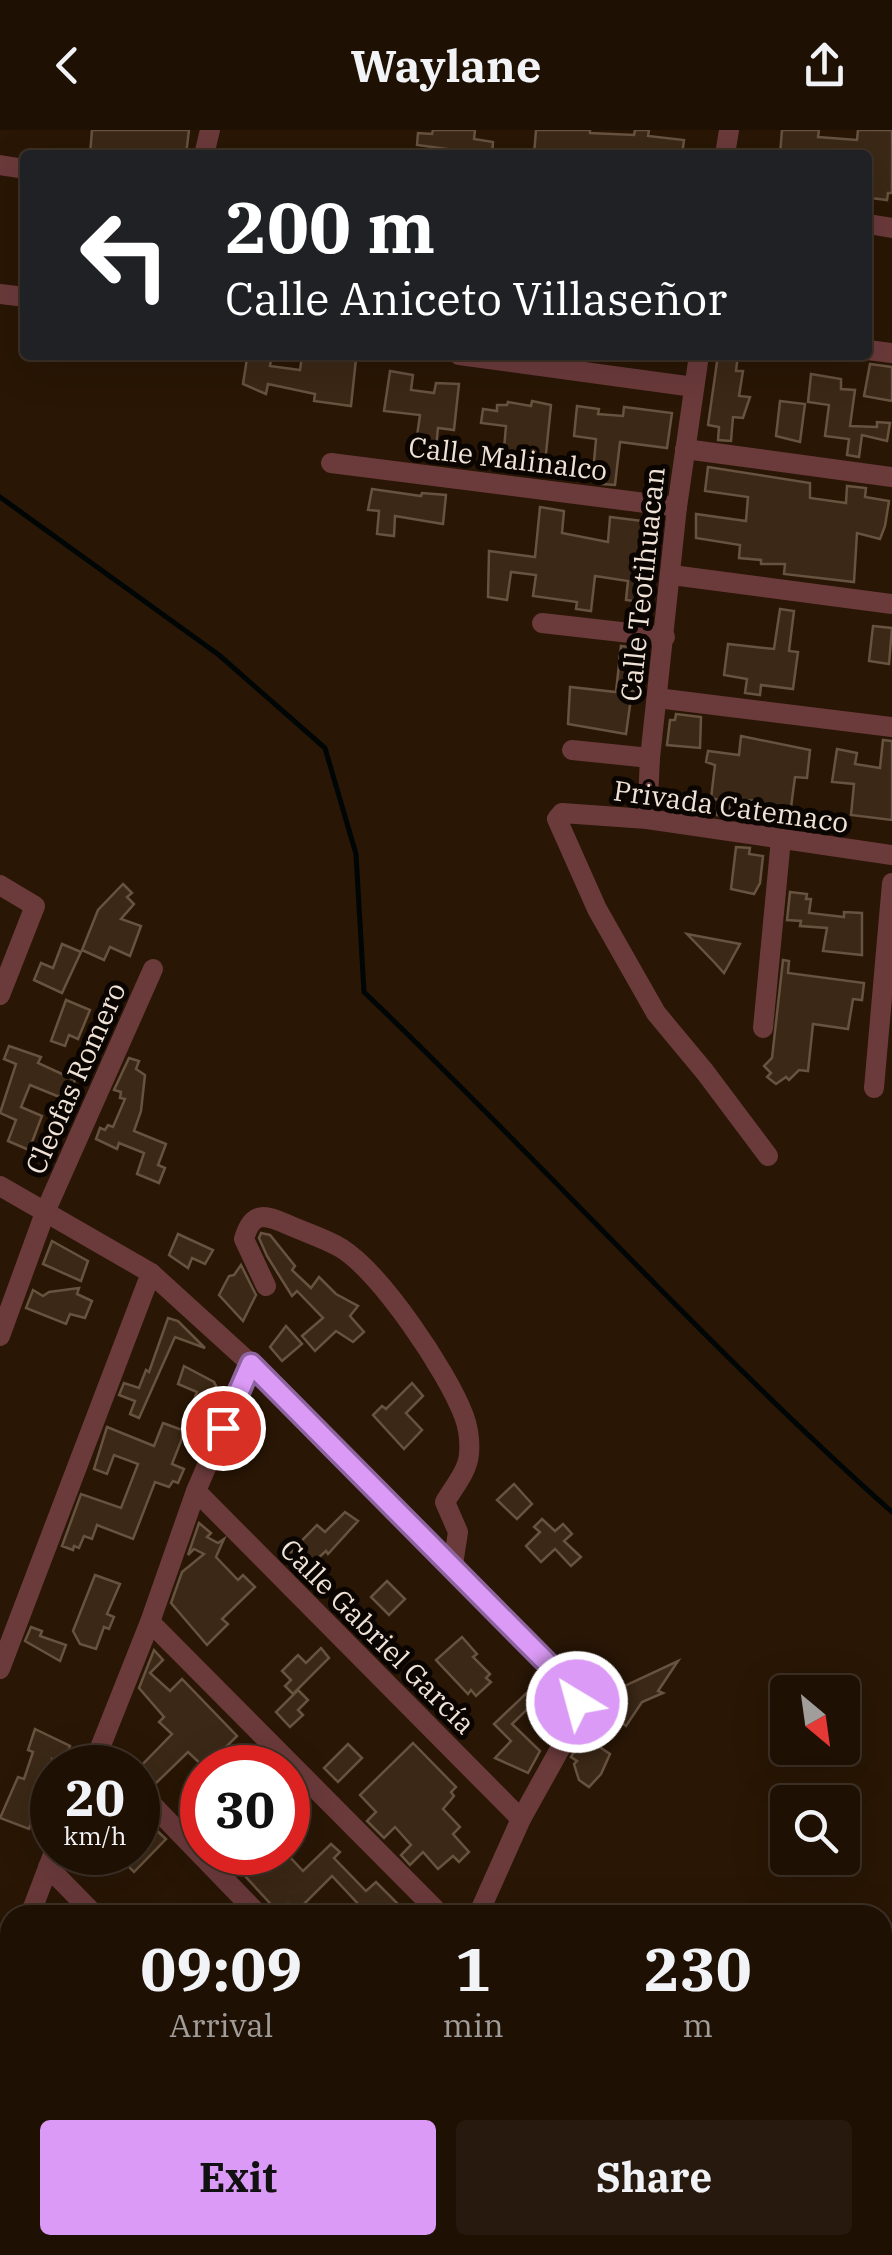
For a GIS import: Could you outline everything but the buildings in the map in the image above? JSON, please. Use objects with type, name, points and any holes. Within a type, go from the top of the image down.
[{"type":"street","points":[[496,360],[694,387]]},
{"type":"street","name":"Calle Teotihuacan","points":[[648,819],[650,758],[677,507],[698,360]]},
{"type":"street","points":[[686,448],[892,476]]},
{"type":"street","name":"Calle Malinalco","points":[[331,463],[677,507]]},
{"type":"street","points":[[672,575],[892,604]]},
{"type":"street","points":[[542,623],[665,637]]},
{"type":"street","points":[[657,698],[892,727]]},
{"type":"street","points":[[572,750],[650,758]]},
{"type":"street","name":"Privada Catemaco","points":[[768,1156],[656,1013],[589,892],[557,819],[562,813],[648,819],[892,855]]},
{"type":"street","points":[[763,1028],[782,839]]},
{"type":"street","points":[[874,1088],[892,883]]},
{"type":"street","points":[[0,885],[32,903],[34,910],[0,995]]},
{"type":"street","name":"Cleofas Romero","points":[[0,1336],[46,1210],[153,968]]},
{"type":"street","points":[[0,1186],[151,1272],[251,1364],[573,1689],[576,1720],[521,1820],[483,1905]]},
{"type":"street","points":[[266,1286],[244,1238],[248,1224],[257,1217],[270,1217],[340,1248],[366,1269],[415,1332],[456,1396],[466,1421],[467,1465],[445,1502],[458,1532],[453,1565]]},
{"type":"street","points":[[0,1668],[151,1272]]},
{"type":"street","points":[[102,1745],[196,1491],[251,1364]]},
{"type":"street","name":"Calle Gabriel García","points":[[196,1491],[521,1820]]},
{"type":"street","points":[[150,1622],[430,1905]]},
{"type":"street","points":[[160,1813],[249,1905]]},
{"type":"street","points":[[34,1905],[45,1875]]},
{"type":"street","points":[[63,1875],[87,1905]]},
{"type":"waterway","points":[[0,497],[219,655],[325,748],[356,854],[364,992],[757,1386],[892,1512]]},
{"type":"route","points":[[223,1428],[251,1364],[573,1689],[577,1702]]}]
